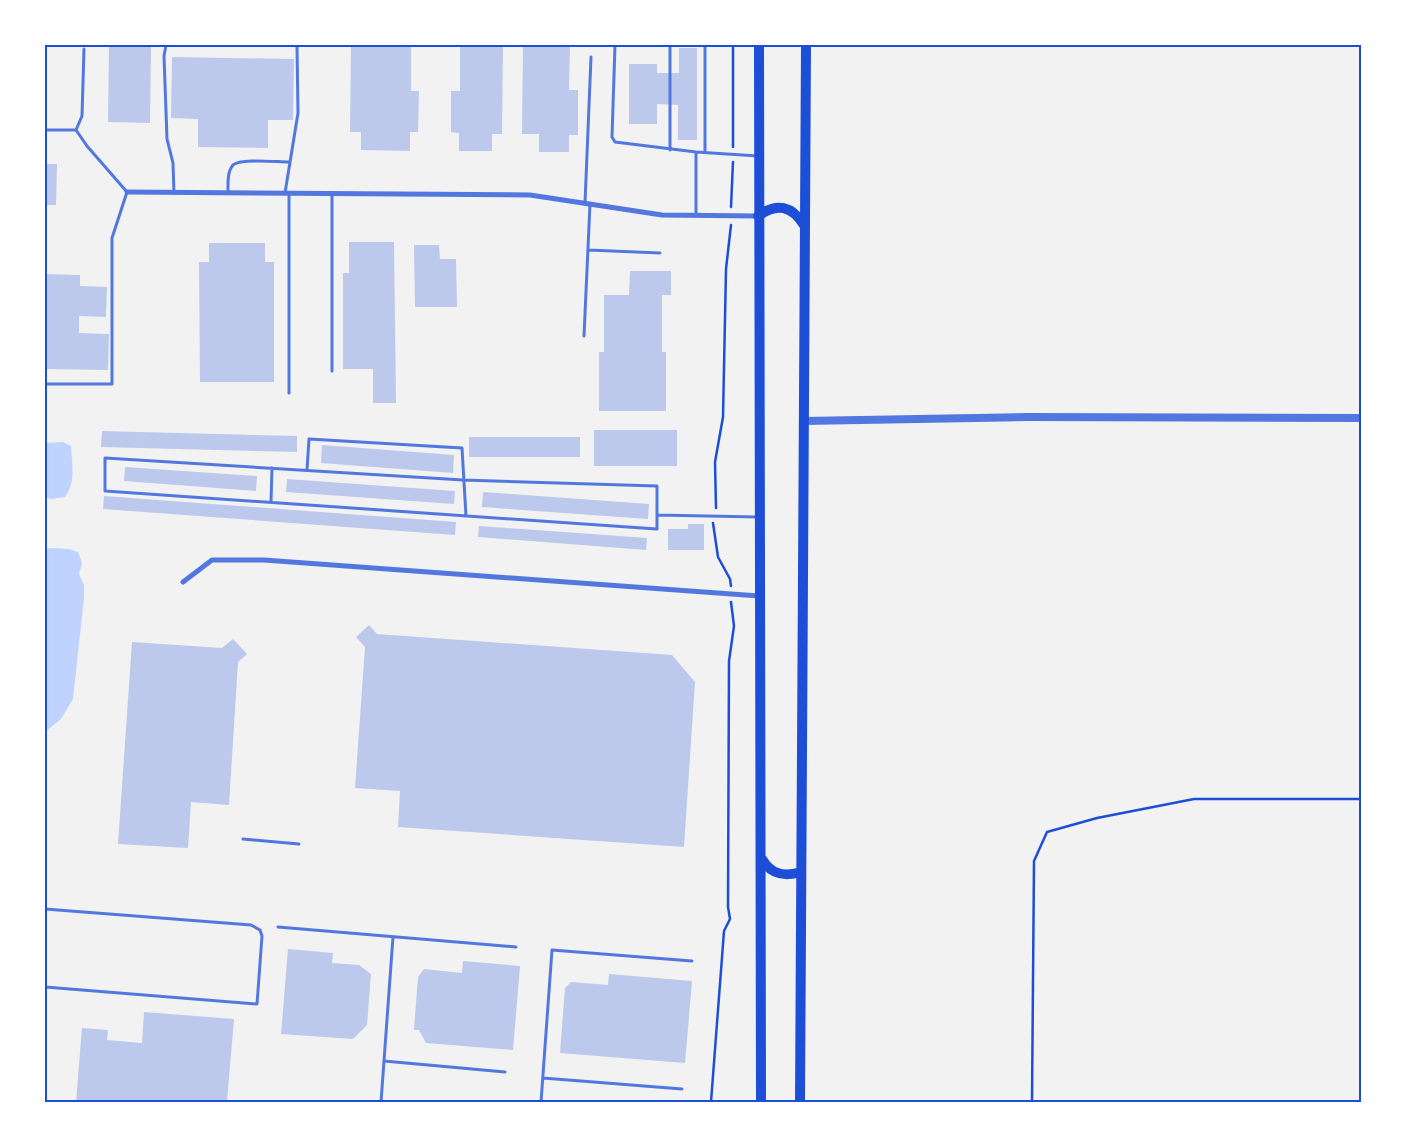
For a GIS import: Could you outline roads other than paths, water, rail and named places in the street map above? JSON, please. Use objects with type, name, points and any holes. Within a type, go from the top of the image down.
[{"type":"main road","points":[[759,45],[761,1102]]},
{"type":"main road","points":[[800,1102],[806,45]]},
{"type":"main road","points":[[758,216],[774,207],[783,207],[792,210],[804,226]]},
{"type":"main road","points":[[762,859],[772,871],[778,874],[801,872]]},
{"type":"street","points":[[128,192],[522,195],[662,215],[758,216]]},
{"type":"street","points":[[803,421],[1027,417],[1361,418]]},
{"type":"street","points":[[183,582],[212,560],[264,560],[759,596]]},
{"type":"lane","points":[[166,45],[164,56],[167,139],[173,163],[174,193]]},
{"type":"lane","points":[[289,393],[287,194],[289,162],[298,113],[297,45]]},
{"type":"lane","points":[[615,45],[612,137],[619,143],[670,150],[758,156]]},
{"type":"lane","points":[[670,45],[670,150]]},
{"type":"lane","points":[[705,45],[705,152]]},
{"type":"lane","points":[[76,130],[82,116],[84,49]]},
{"type":"lane","points":[[584,336],[588,250],[590,57]]},
{"type":"lane","points":[[45,130],[76,130]]},
{"type":"lane","points":[[45,384],[112,384],[112,238],[128,192],[87,146],[76,130]]},
{"type":"lane","points":[[696,152],[696,215]]},
{"type":"lane","points":[[228,193],[229,172],[234,165],[241,161],[289,162]]},
{"type":"lane","points":[[332,194],[332,371]]},
{"type":"lane","points":[[588,250],[660,253]]},
{"type":"lane","points":[[307,470],[309,439],[462,448],[466,516]]},
{"type":"lane","points":[[105,458],[307,470],[463,480],[657,486],[657,529],[105,491],[105,458]]},
{"type":"lane","points":[[271,502],[272,468]]},
{"type":"lane","points":[[657,515],[759,517]]},
{"type":"lane","points":[[243,839],[299,844]]},
{"type":"lane","points":[[45,909],[251,925],[260,930],[262,936],[257,1004],[45,987]]},
{"type":"lane","points":[[278,927],[516,947]]},
{"type":"lane","points":[[381,1102],[393,937]]},
{"type":"lane","points":[[541,1102],[552,950],[692,961]]},
{"type":"lane","points":[[384,1061],[505,1072]]},
{"type":"lane","points":[[542,1078],[682,1089]]},
{"type":"water","points":[[63,442],[71,446],[71,485],[65,497],[51,499],[45,497],[45,443]]},
{"type":"water","points":[[49,548],[69,549],[78,552],[82,563],[79,574],[84,585],[84,598],[73,699],[61,719],[45,732],[45,550]]}]
